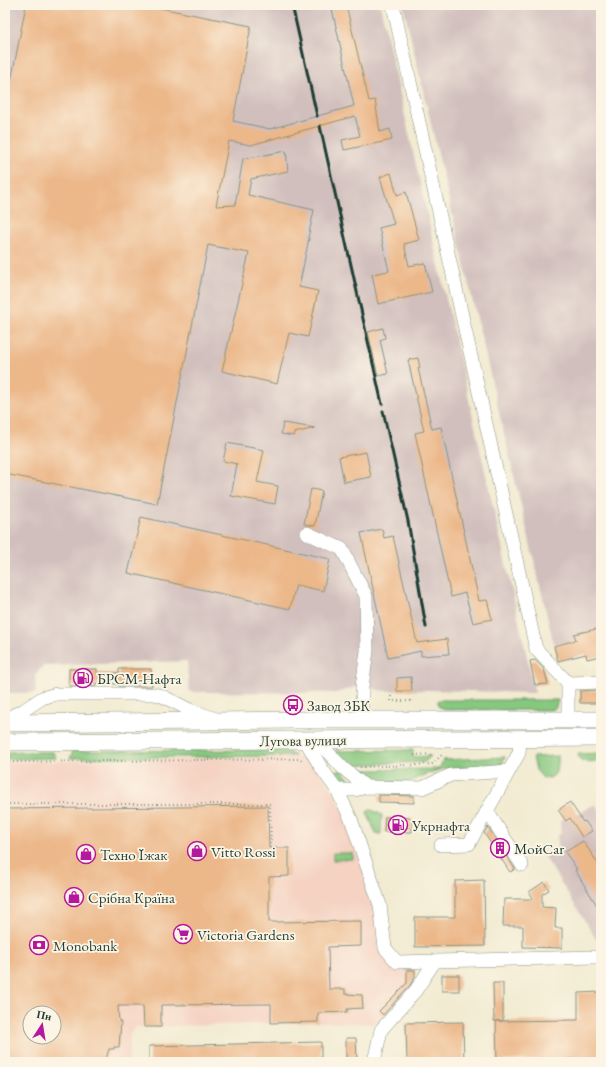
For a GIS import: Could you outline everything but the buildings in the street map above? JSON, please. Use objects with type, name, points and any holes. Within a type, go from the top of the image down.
[{"type":"main road","name":"Лугова вулиця","points":[[5,723],[601,720]]},
{"type":"main road","name":"Лугова вулиця","points":[[5,742],[601,738]]},
{"type":"lane","points":[[393,5],[536,649],[568,683],[568,720]]},
{"type":"lane","points":[[307,533],[342,549],[366,596],[367,651],[362,686],[362,721]]},
{"type":"lane","points":[[568,683],[601,682]]},
{"type":"lane","points":[[5,719],[24,710],[42,698],[52,695],[154,694],[169,699],[190,710],[224,722]]},
{"type":"lane","points":[[441,845],[469,844],[519,753],[520,739]]},
{"type":"lane","points":[[311,740],[366,787]]},
{"type":"lane","points":[[311,740],[322,769],[337,790],[351,819],[380,905],[386,948],[397,962],[596,957]]},
{"type":"lane","points":[[337,790],[355,790],[366,787],[422,788],[451,775],[509,771]]},
{"type":"lane","points":[[487,810],[522,866]]},
{"type":"lane","points":[[374,1062],[381,1030],[416,990],[435,961]]},
{"type":"path","points":[[391,696],[391,701],[411,701]]},
{"type":"path","points":[[414,754],[434,754]]},
{"type":"path","points":[[343,768],[432,764],[443,754]]},
{"type":"path","points":[[5,762],[300,759],[322,769]]},
{"type":"path","points":[[5,804],[270,804],[271,848]]},
{"type":"shaded area","points":[[5,5],[380,5],[535,693],[429,690],[384,691],[366,687],[356,687],[336,693],[189,692],[187,661],[43,666],[35,675],[36,693],[5,693]]},
{"type":"shaded area","points":[[403,5],[601,5],[601,628],[575,634],[579,656],[568,659],[564,643],[554,645]]},
{"type":"shaded area","name":"Victoria Gardens","points":[[297,757],[312,761],[335,794],[362,852],[376,919],[378,921],[379,950],[394,968],[415,968],[414,986],[377,1024],[318,1022],[136,1027],[130,1034],[129,1062],[5,1062],[5,762]]},
{"type":"shaded area","points":[[595,804],[600,811],[601,810],[601,947],[545,857],[559,847],[557,837],[561,832],[560,821],[564,818],[566,821]]},
{"type":"green space","points":[[438,700],[558,700],[556,707],[553,710],[446,710],[438,706]]},
{"type":"green space","points":[[285,750],[295,756],[70,758],[73,751]]},
{"type":"green space","points":[[413,750],[413,757],[431,756],[425,762],[346,765],[335,751]]},
{"type":"green space","points":[[5,752],[53,752],[56,758],[5,759]]},
{"type":"green space","points":[[601,753],[601,761],[590,762],[581,760],[578,754]]},
{"type":"green space","points":[[558,756],[557,769],[554,775],[543,778],[536,770],[533,757]]},
{"type":"green space","points":[[505,757],[502,764],[496,766],[447,768],[426,774],[405,784],[368,781],[352,770],[438,769],[443,760]]},
{"type":"green space","points":[[341,770],[351,781],[349,785],[343,786],[331,771]]},
{"type":"green space","points":[[370,809],[382,815],[381,834],[376,834],[367,812]]},
{"type":"green space","points":[[333,853],[353,853],[353,859],[333,860]]},
{"type":"railway","points":[[292,5],[317,116]]},
{"type":"railway","points":[[320,126],[382,404]]},
{"type":"railway","points":[[383,411],[408,521],[426,627]]},
{"type":"place","name":"БРСМ-Нафта","points":[[83,678]]},
{"type":"place","name":"Завод ЗБК","points":[[293,705]]},
{"type":"place","name":"Укрнафта","points":[[398,825]]},
{"type":"place","name":"МойCar","points":[[500,848]]},
{"type":"place","name":"Vitto Rossi","points":[[197,851]]},
{"type":"place","name":"Техно Їжак","points":[[86,854]]},
{"type":"place","name":"Срібна Країна","points":[[74,897]]},
{"type":"place","name":"Victoria Gardens","points":[[183,934]]},
{"type":"place","name":"Monobank","points":[[39,945]]}]
